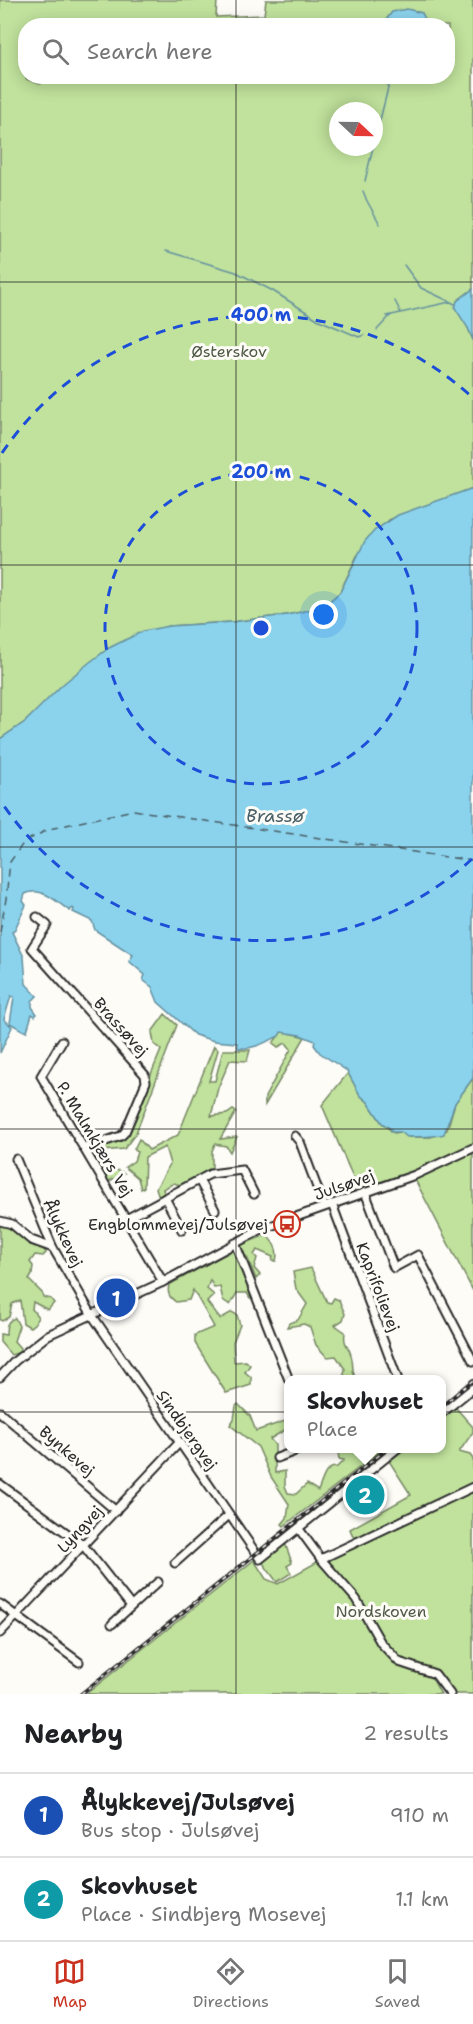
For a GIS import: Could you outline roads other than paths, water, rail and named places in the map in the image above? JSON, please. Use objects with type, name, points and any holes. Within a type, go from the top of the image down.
[{"type":"street","name":"Brassøvej","points":[[37,917],[47,926],[32,948],[145,1075],[146,1082],[125,1132],[121,1136],[85,1148]]},
{"type":"street","name":"P. Malmkjærs Vej","points":[[62,1041],[41,1076],[163,1282]]},
{"type":"street","points":[[295,1136],[300,1142],[324,1206]]},
{"type":"street","name":"Julsøvej","points":[[0,1377],[15,1361],[48,1335],[163,1282],[262,1229],[415,1175],[473,1148]]},
{"type":"street","name":"Ålykkevej","points":[[16,1159],[53,1248],[92,1315]]},
{"type":"street","points":[[126,1219],[210,1174],[242,1170],[254,1194]]},
{"type":"street","points":[[199,1180],[215,1210]]},
{"type":"street","points":[[366,1192],[394,1268],[418,1255],[473,1361]]},
{"type":"street","points":[[165,1198],[182,1230]]},
{"type":"street","name":"Kaprifolievej","points":[[332,1204],[396,1375]]},
{"type":"street","points":[[0,1221],[12,1224],[31,1240],[53,1248]]},
{"type":"street","points":[[235,1243],[287,1375]]},
{"type":"street","name":"Sindbjergvej","points":[[92,1315],[260,1559],[298,1529]]},
{"type":"street","points":[[446,1409],[473,1388]]},
{"type":"street","name":"Bynkevej","points":[[0,1413],[116,1511]]},
{"type":"street","name":"Lyngvej","points":[[0,1633],[180,1443]]},
{"type":"street","points":[[277,1458],[291,1453]]},
{"type":"street","points":[[393,1453],[298,1529],[356,1599],[381,1643],[399,1662],[435,1674],[450,1694]]},
{"type":"street","points":[[0,1484],[83,1545],[131,1606]]},
{"type":"street","points":[[321,1559],[473,1487]]},
{"type":"street","points":[[175,1563],[229,1515]]},
{"type":"street","points":[[112,1624],[158,1582]]},
{"type":"street","points":[[0,1604],[80,1662]]},
{"type":"water","points":[[407,9],[422,13],[424,18],[387,18],[392,12]]},
{"type":"water","points":[[473,289],[473,340],[455,308],[457,301]]},
{"type":"water","name":"Brassø","points":[[473,488],[473,1078],[455,1103],[444,1134],[407,1137],[401,1132],[391,1132],[391,1129],[382,1123],[368,1102],[360,1095],[347,1071],[320,1053],[314,1045],[315,1041],[300,1035],[281,1032],[279,1036],[254,1047],[238,1048],[237,1043],[214,1041],[195,1035],[158,1002],[152,987],[143,980],[145,975],[129,961],[133,955],[95,930],[92,921],[73,912],[74,909],[70,911],[49,896],[38,892],[25,894],[23,901],[26,905],[12,932],[24,957],[26,984],[37,996],[32,1001],[32,1007],[37,1014],[35,1016],[32,1014],[27,1031],[10,1023],[14,997],[11,996],[4,1019],[12,1027],[0,1053],[0,739],[25,722],[62,685],[90,662],[109,648],[143,631],[169,626],[232,622],[287,615],[323,607],[340,592],[365,541],[375,530],[398,515]]},
{"type":"waterway","points":[[383,108],[389,84]]},
{"type":"waterway","points":[[365,181],[371,156]]},
{"type":"waterway","points":[[363,191],[380,224]]},
{"type":"waterway","points":[[166,251],[236,272],[273,291],[319,320],[359,337],[364,335]]},
{"type":"waterway","points":[[404,265],[421,288],[455,304]]},
{"type":"waterway","points":[[395,301],[401,313]]},
{"type":"waterway","points":[[387,316],[450,302]]},
{"type":"waterway","points":[[377,330],[391,315]]},
{"type":"railway","points":[[446,1403],[473,1380]]},
{"type":"railway","points":[[81,1694],[382,1453]]},
{"type":"place","name":"Engblommevej/Julsøvej","points":[[287,1224]]},
{"type":"place","name":"Ålykkevej/Julsøvej","points":[[116,1298]]},
{"type":"place","name":"Skovhuset","points":[[365,1495]]},
{"type":"park label","name":"Østerskov","points":[[229,351]]},
{"type":"park label","name":"Nordskoven","points":[[381,1611]]}]
